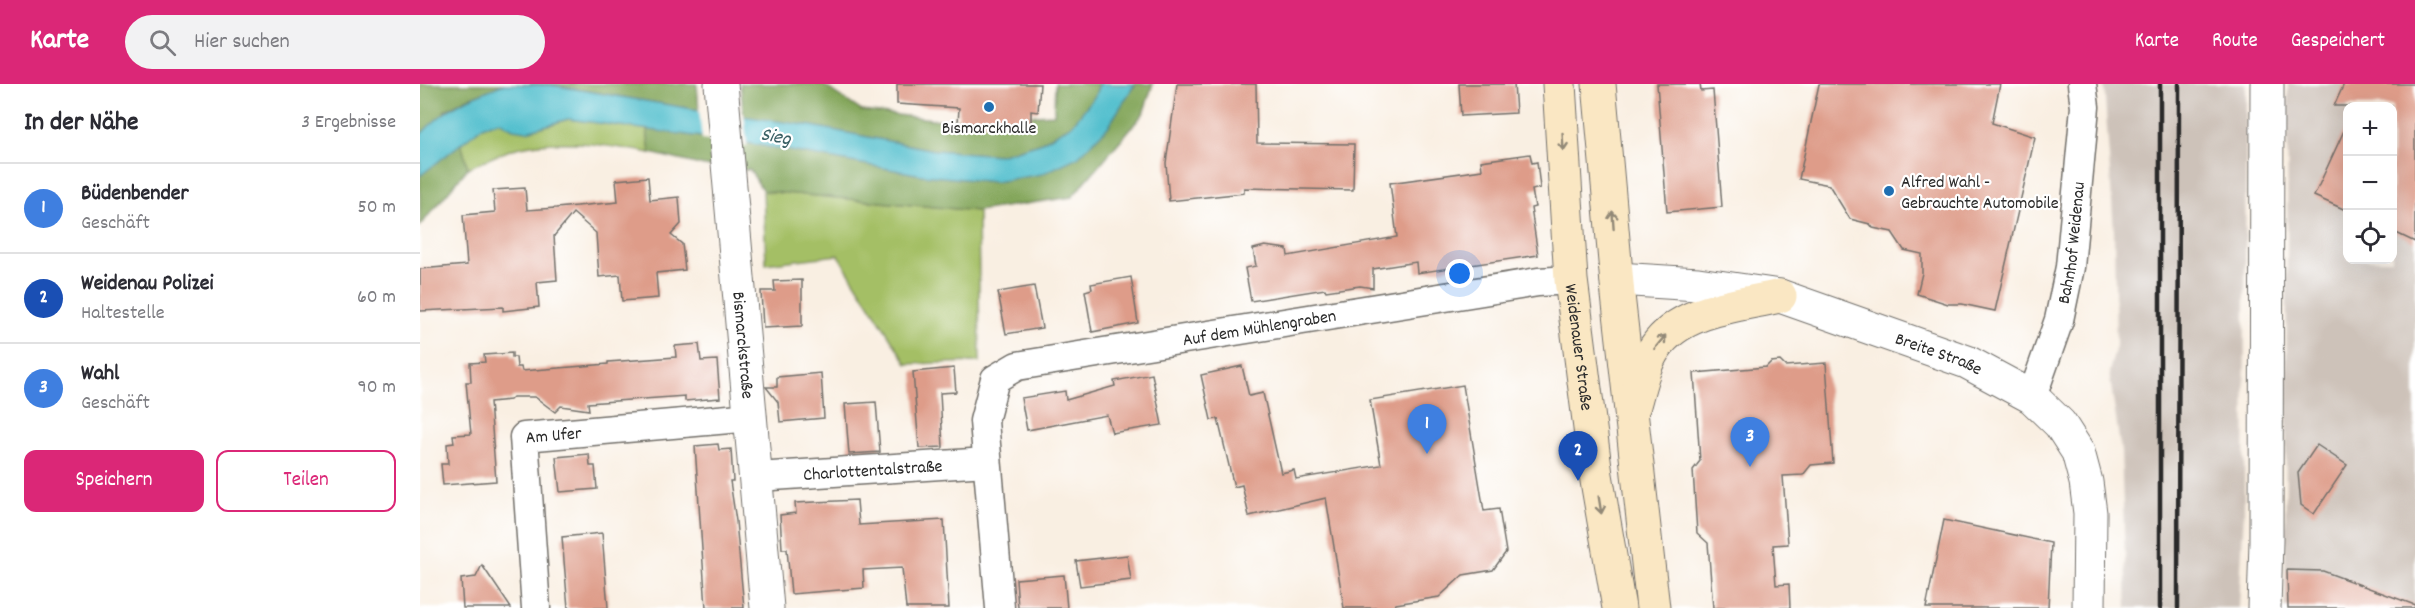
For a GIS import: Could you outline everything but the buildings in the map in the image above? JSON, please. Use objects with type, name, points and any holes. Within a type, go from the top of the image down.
[{"type":"main road","name":"Weidenauer Straße","points":[[1559,84],[1571,280],[1596,476],[1619,608]]},
{"type":"main road","points":[[1599,84],[1631,416],[1653,608]]},
{"type":"main road","points":[[1571,280],[1617,279]]},
{"type":"main road","points":[[1631,416],[1653,350],[1670,329],[1693,317],[1780,296]]},
{"type":"main road","points":[[1612,573],[1647,571]]},
{"type":"street","name":"Bismarckstraße","points":[[721,84],[767,608]]},
{"type":"street","name":"Bahnhof Weidenau","points":[[2032,397],[2059,320],[2070,267],[2085,107],[2082,84]]},
{"type":"street","points":[[2264,608],[2268,84]]},
{"type":"street","name":"Breite Straße","points":[[1617,279],[1698,284],[1780,296],[1967,362],[2032,397],[2060,424],[2078,452],[2086,482],[2090,513],[2089,608]]},
{"type":"street","name":"Auf dem Mühlengraben","points":[[987,462],[984,421],[996,379],[1017,366],[1538,282],[1571,280]]},
{"type":"street","name":"Am Ufer","points":[[536,608],[524,437],[752,417]]},
{"type":"street","points":[[987,462],[1000,608]]},
{"type":"street","name":"Charlottentalstraße","points":[[757,477],[987,462]]},
{"type":"shaded area","points":[[2104,84],[2246,84],[2244,511],[2239,608],[2127,608],[2121,452],[2109,372],[2116,346],[2114,231]]},
{"type":"shaded area","points":[[2288,84],[2415,84],[2415,608],[2285,608]]},
{"type":"green space","points":[[420,84],[504,84],[466,99],[444,111],[462,146],[468,168],[420,226]]},
{"type":"green space","points":[[530,84],[697,84],[699,110],[551,85]]},
{"type":"green space","points":[[740,84],[822,84],[862,111],[941,120],[1054,114],[1055,84],[1099,84],[1095,96],[1072,125],[1040,143],[999,155],[934,150],[812,126],[744,117]]},
{"type":"green space","points":[[1135,84],[1153,84],[1143,114],[1072,197],[978,211],[763,191],[750,170],[704,166],[650,153],[647,129],[760,145],[922,175],[995,182],[1134,87]]},
{"type":"green space","points":[[568,119],[647,129],[650,153],[586,144],[537,144],[508,151],[468,168],[460,142],[482,127],[499,121],[517,128],[534,129]]},
{"type":"green space","points":[[763,191],[978,211],[980,362],[907,364],[838,255],[766,264]]},
{"type":"water","name":"Sieg","points":[[504,84],[551,85],[812,126],[934,150],[999,155],[1040,143],[1072,125],[1095,96],[1099,84],[1135,84],[1108,127],[1078,157],[1042,174],[995,182],[922,175],[747,143],[568,119],[527,131],[513,129],[499,121],[482,127],[420,176],[420,135],[449,110]]},
{"type":"pier","points":[[699,107],[744,113],[747,146],[702,140]]},
{"type":"railway","points":[[2160,84],[2160,608]]},
{"type":"railway","points":[[2178,608],[2179,84]]},
{"type":"place","name":"Bismarckhalle","points":[[989,107]]},
{"type":"place","name":"Alfred Wahl - Gebrauchte Automobile","points":[[1889,191]]},
{"type":"place","name":"Büdenbender","points":[[1427,454]]},
{"type":"place","name":"Wahl","points":[[1750,467]]},
{"type":"place","name":"Weidenau Polizei","points":[[1578,481]]}]
